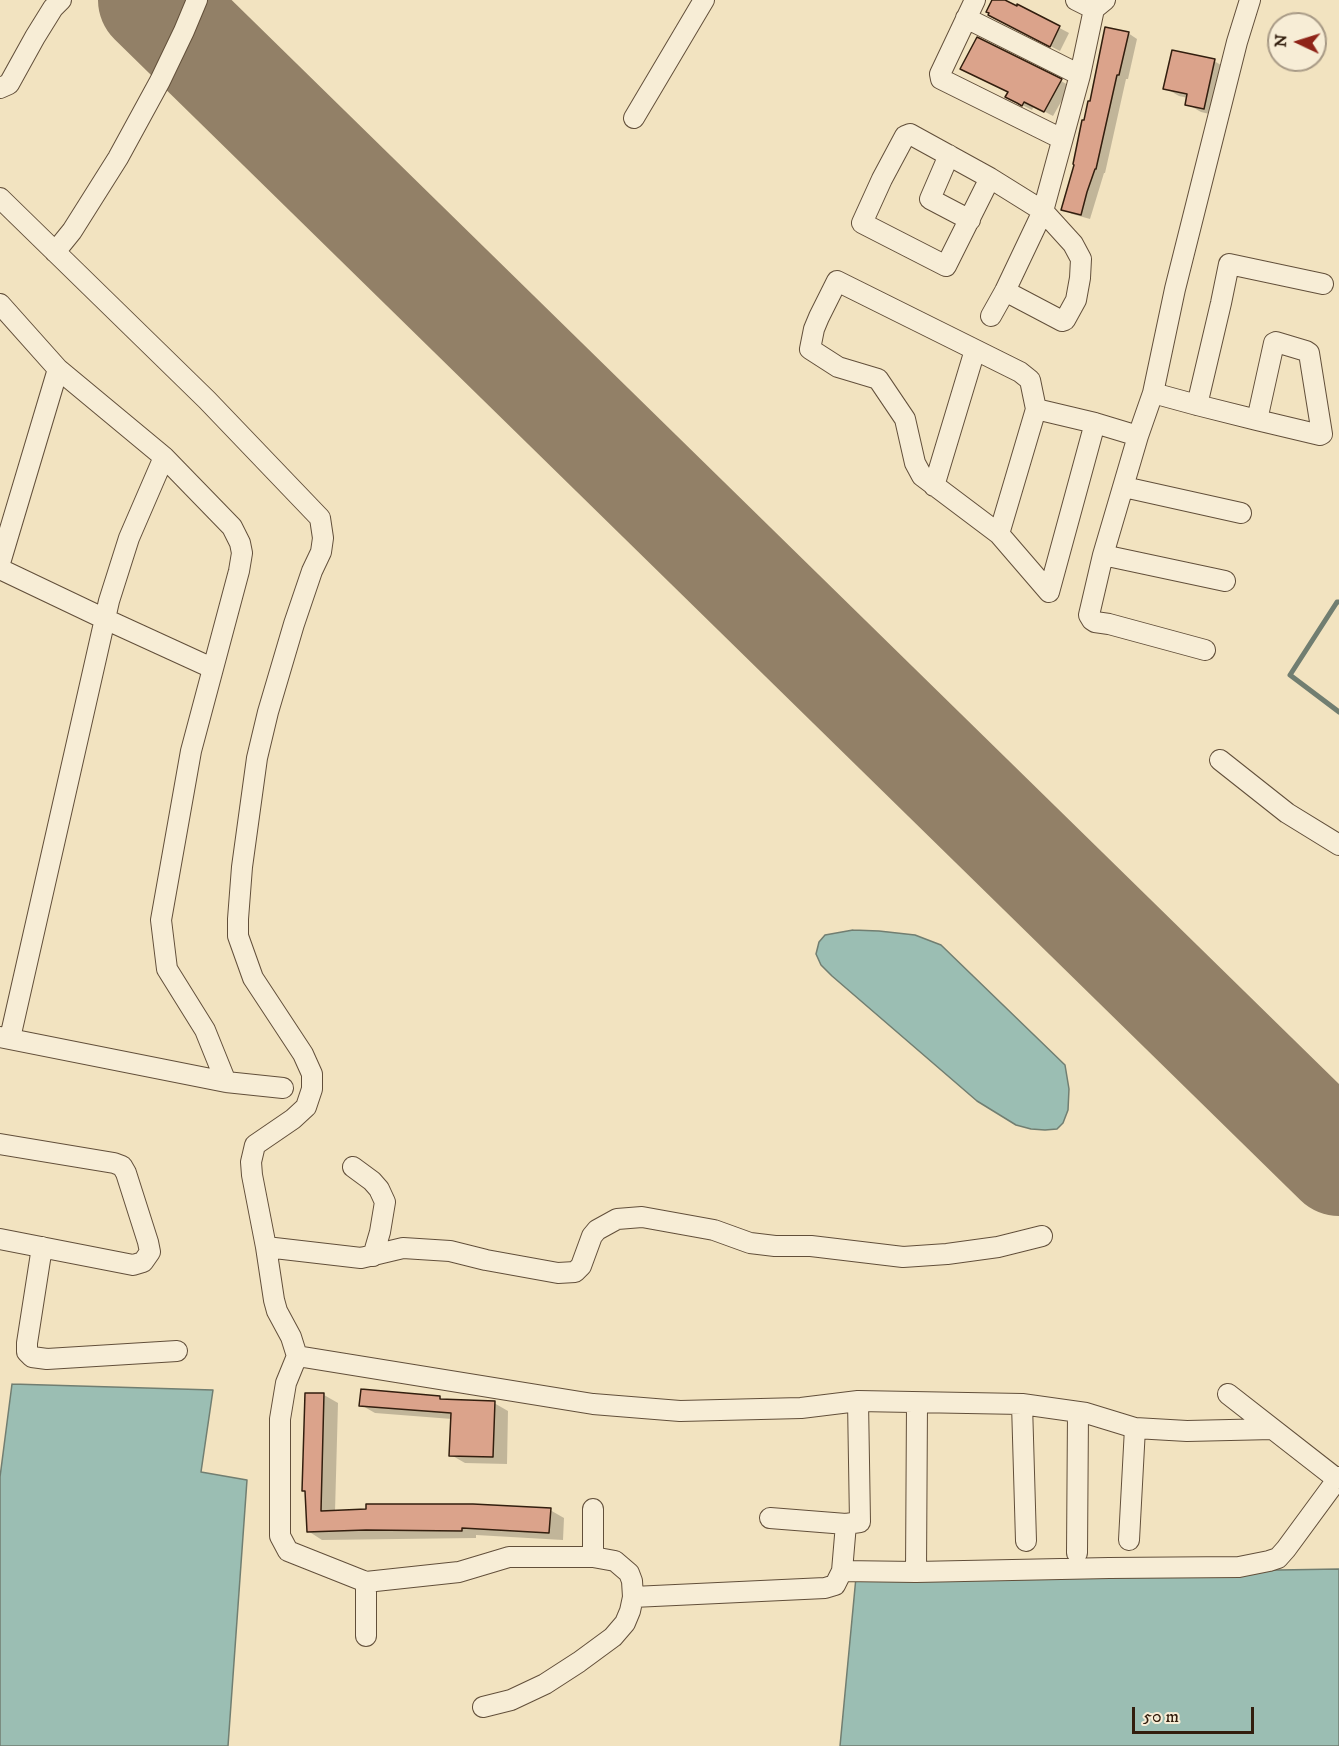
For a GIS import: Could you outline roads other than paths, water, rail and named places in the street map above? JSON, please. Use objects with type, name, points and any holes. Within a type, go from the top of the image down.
[{"type":"street","points":[[0,88],[9,84],[35,37],[53,8],[61,0]]},
{"type":"street","points":[[55,252],[72,231],[118,158],[170,61],[197,0]]},
{"type":"street","points":[[634,118],[704,0]]},
{"type":"street","points":[[975,0],[940,74],[941,79],[1062,139]]},
{"type":"street","points":[[991,316],[1043,211],[1100,4],[1076,0]]},
{"type":"street","points":[[1205,650],[1095,622],[1089,615],[1103,555],[1153,393],[1175,289],[1237,42],[1250,0]]},
{"type":"street","points":[[966,18],[1080,75]]},
{"type":"street","points":[[990,178],[947,265],[944,266],[862,223],[882,179],[907,134],[910,134],[990,178],[1043,211],[1073,244],[1081,259],[1080,278],[1076,300],[1065,320],[1062,321],[1005,291]]},
{"type":"street","points":[[949,155],[930,199],[970,220]]},
{"type":"street","points":[[0,198],[207,400],[321,518],[323,528],[321,552],[294,624],[257,758],[242,867],[238,936],[253,978],[303,1054],[312,1074],[312,1089],[306,1107],[293,1119],[255,1145],[252,1154],[252,1175],[274,1300],[297,1356],[286,1383],[280,1419],[280,1536],[288,1551],[366,1582],[459,1572],[509,1557],[593,1557],[615,1561],[629,1572],[633,1597],[630,1611],[625,1623],[613,1637],[545,1684],[511,1700],[483,1707]]},
{"type":"street","points":[[1197,405],[1229,264],[1323,284]]},
{"type":"street","points":[[999,534],[1036,409],[1030,380],[1012,366],[995,360],[837,281],[814,329],[810,349],[838,367],[878,379],[905,420],[918,470],[934,486],[999,534],[1049,592],[1095,423]]},
{"type":"street","points":[[0,304],[58,369],[164,457],[232,527],[240,543],[242,554],[239,571],[191,752],[161,920],[167,969],[205,1030],[226,1082]]},
{"type":"street","points":[[1153,393],[1197,405],[1257,420],[1320,435],[1322,434],[1308,352],[1274,343],[1257,420]]},
{"type":"street","points":[[934,486],[975,350]]},
{"type":"street","points":[[0,563],[58,369]]},
{"type":"street","points":[[1036,409],[1138,436]]},
{"type":"street","points":[[164,457],[129,538],[109,602],[5,1037],[226,1082],[283,1088]]},
{"type":"street","points":[[1124,487],[1241,513]]},
{"type":"street","points":[[1103,555],[1225,581]]},
{"type":"street","points":[[0,569],[212,668]]},
{"type":"street","points":[[1220,760],[1287,813],[1339,845]]},
{"type":"street","points":[[0,1144],[122,1166],[150,1252],[144,1262],[133,1265],[0,1239]]},
{"type":"street","points":[[353,1167],[372,1181],[385,1203],[373,1256]]},
{"type":"street","points":[[266,1247],[361,1258],[403,1248],[450,1251],[558,1274],[575,1272],[597,1230],[617,1219],[642,1217],[714,1230],[750,1243],[811,1246],[903,1257],[998,1247],[1042,1236]]},
{"type":"street","points":[[42,1247],[27,1343],[27,1352],[32,1357],[47,1359],[177,1351]]},
{"type":"street","points":[[297,1356],[603,1405],[680,1411],[801,1408],[858,1401],[1022,1404],[1078,1412],[1136,1428],[1187,1431],[1273,1429]]},
{"type":"street","points":[[842,1571],[1239,1567],[1278,1558],[1338,1478],[1228,1394]]},
{"type":"street","points":[[770,1518],[846,1524],[860,1522],[858,1401]]},
{"type":"street","points":[[916,1572],[917,1403]]},
{"type":"street","points":[[1022,1404],[1026,1541]]},
{"type":"street","points":[[1077,1553],[1078,1412]]},
{"type":"street","points":[[1129,1540],[1136,1428]]},
{"type":"street","points":[[593,1509],[593,1557]]},
{"type":"street","points":[[633,1597],[825,1588],[835,1585],[842,1571],[846,1524]]},
{"type":"street","points":[[366,1582],[366,1636]]},
{"type":"water","points":[[853,930],[915,935],[941,945],[1065,1065],[1069,1089],[1068,1110],[1063,1123],[1057,1129],[1031,1129],[1016,1125],[977,1101],[832,976],[821,965],[816,954],[819,942],[825,935]]},
{"type":"water","points":[[12,1384],[213,1390],[201,1472],[247,1480],[228,1746],[0,1746],[0,1477]]},
{"type":"water","points":[[1339,1569],[1339,1746],[840,1746],[856,1577]]},
{"type":"waterway","points":[[1339,602],[1290,675],[1339,712]]}]
